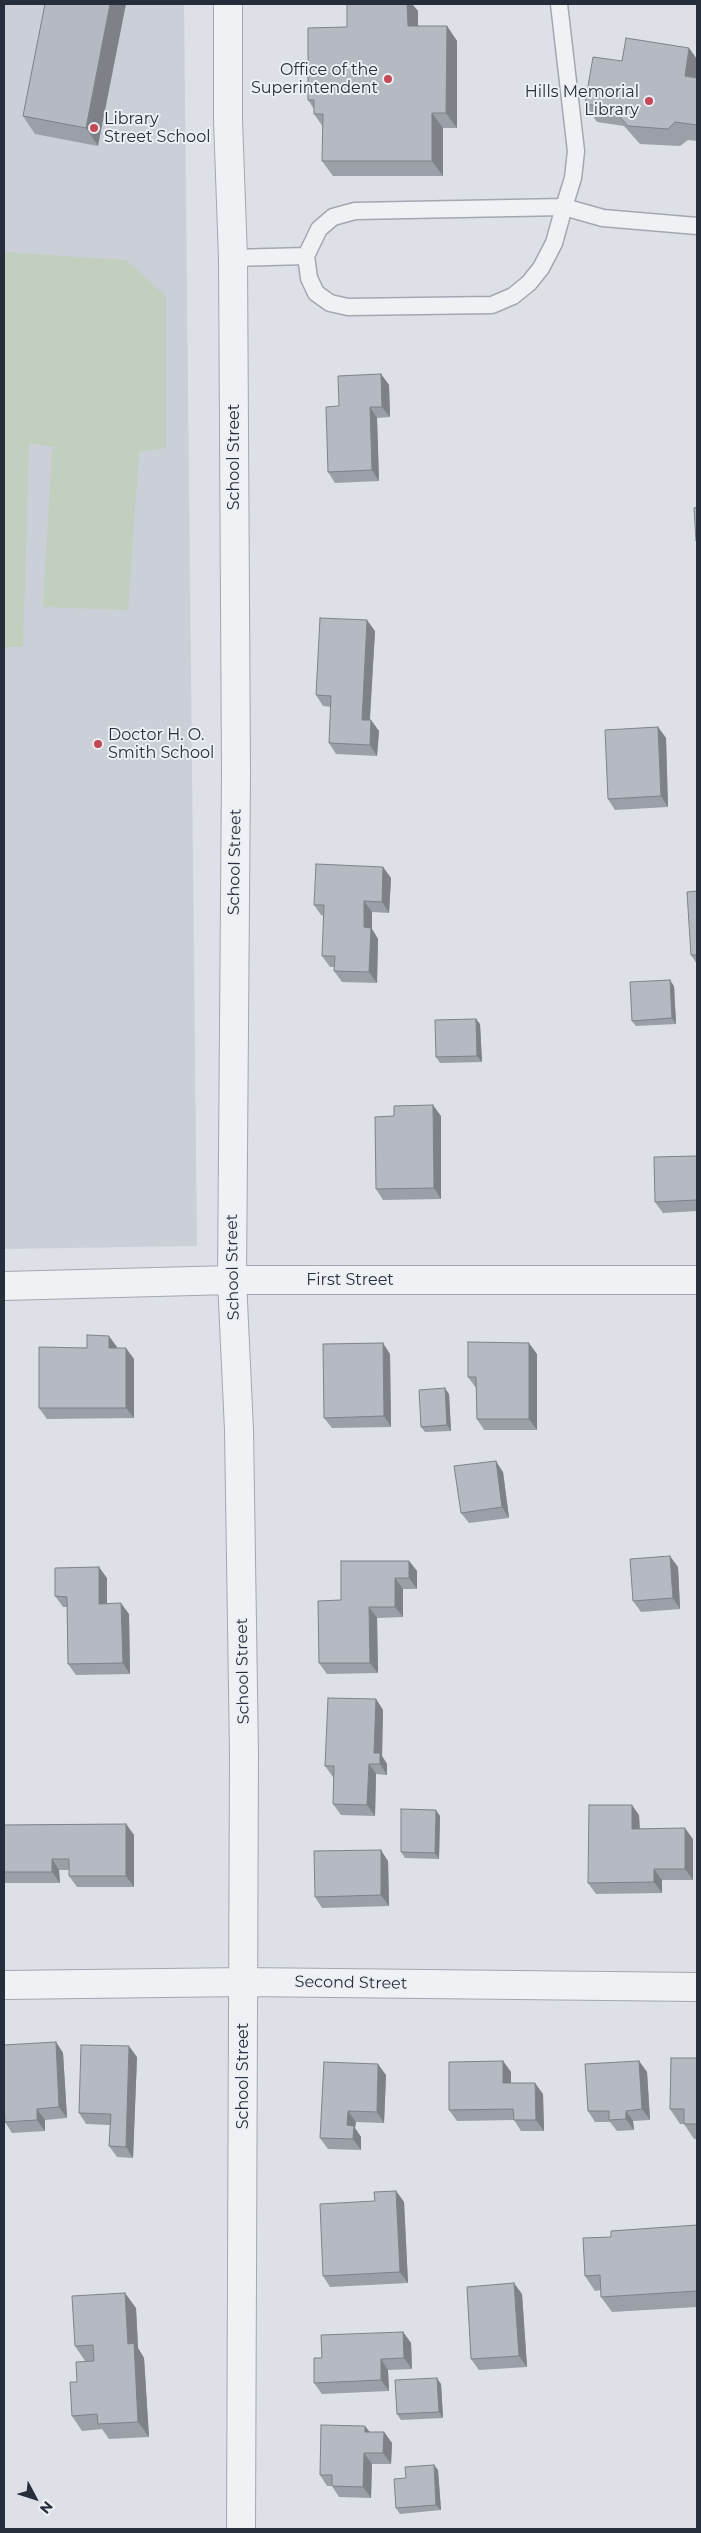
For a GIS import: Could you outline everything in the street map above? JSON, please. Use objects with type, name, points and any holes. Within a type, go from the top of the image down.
[{"type":"street","name":"School Street","points":[[228,4],[228,120],[233,258],[236,773],[232,1280],[239,1430],[244,1754],[242,2529]]},
{"type":"street","name":"First Street","points":[[4,1286],[232,1280],[697,1280]]},
{"type":"street","name":"Second Street","points":[[4,1984],[244,1982],[697,1987]]},
{"type":"lane","points":[[559,4],[576,151],[573,178],[564,207],[554,242],[541,268],[529,283],[513,296],[492,305],[348,307],[330,303],[316,293],[309,278],[306,256],[319,230],[333,217],[355,212],[564,207],[603,218],[697,226]]},
{"type":"lane","points":[[233,258],[306,256]]},
{"type":"shaded area","name":"Doctor H. O. Smith School","points":[[4,4],[184,4],[197,1246],[4,1249]]},
{"type":"green space","points":[[4,252],[126,260],[166,296],[166,448],[139,452],[128,610],[43,607],[52,449],[58,448],[29,443],[23,647],[4,647]]},
{"type":"building","points":[[45,4],[110,4],[86,128],[23,116]]},
{"type":"building","name":"Office of the Superintendent","points":[[347,4],[407,4],[408,26],[447,26],[446,113],[432,113],[432,161],[322,161],[323,114],[314,114],[314,100],[308,100],[308,28],[347,27]]},
{"type":"building","name":"Hills Memorial Library","points":[[626,38],[689,48],[685,76],[697,78],[697,125],[675,122],[668,129],[628,126],[612,108],[585,104],[593,57],[622,61]]},
{"type":"building","points":[[381,374],[382,407],[370,407],[372,470],[328,472],[326,407],[339,406],[338,376]]},
{"type":"building","points":[[697,507],[697,541],[696,541],[694,508]]},
{"type":"building","points":[[320,618],[367,620],[362,720],[371,720],[370,745],[329,743],[331,696],[316,695]]},
{"type":"building","points":[[658,727],[661,796],[608,799],[605,730]]},
{"type":"building","points":[[316,864],[383,867],[382,902],[364,901],[364,927],[371,928],[369,972],[334,971],[335,956],[322,956],[324,905],[314,905]]},
{"type":"building","points":[[697,891],[697,955],[691,955],[687,892]]},
{"type":"building","points":[[670,980],[672,1018],[632,1021],[630,982]]},
{"type":"building","points":[[476,1019],[477,1056],[436,1057],[435,1020]]},
{"type":"building","points":[[433,1105],[434,1188],[376,1189],[375,1117],[394,1116],[394,1106]]},
{"type":"building","points":[[697,1156],[697,1200],[655,1202],[654,1157]]},
{"type":"building","points":[[87,1335],[109,1336],[109,1348],[126,1348],[126,1408],[39,1408],[39,1347],[87,1348]]},
{"type":"building","points":[[468,1342],[529,1343],[529,1419],[477,1419],[476,1377],[468,1377]]},
{"type":"building","points":[[383,1343],[384,1416],[324,1418],[323,1344]]},
{"type":"building","points":[[445,1388],[447,1425],[421,1427],[419,1390]]},
{"type":"building","points":[[496,1461],[502,1507],[461,1513],[454,1466]]},
{"type":"building","points":[[670,1556],[673,1598],[633,1601],[630,1559]]},
{"type":"building","points":[[341,1561],[409,1561],[409,1578],[395,1578],[395,1607],[369,1607],[370,1663],[319,1663],[318,1601],[341,1600]]},
{"type":"building","points":[[99,1567],[99,1604],[121,1603],[123,1663],[68,1664],[67,1597],[55,1596],[55,1568]]},
{"type":"building","points":[[328,1698],[376,1699],[374,1753],[380,1753],[380,1764],[369,1764],[367,1805],[333,1804],[334,1766],[325,1766]]},
{"type":"building","points":[[589,1805],[632,1805],[632,1829],[685,1828],[685,1869],[654,1869],[654,1882],[588,1883]]},
{"type":"building","points":[[401,1809],[436,1810],[435,1853],[401,1852]]},
{"type":"building","points":[[126,1824],[126,1876],[69,1876],[69,1859],[52,1859],[52,1872],[4,1872],[4,1825]]},
{"type":"building","points":[[381,1850],[381,1895],[315,1897],[314,1851]]},
{"type":"building","points":[[56,2042],[59,2107],[37,2109],[37,2120],[5,2122],[4,2045]]},
{"type":"building","points":[[81,2045],[129,2046],[126,2147],[109,2146],[111,2114],[79,2113]]},
{"type":"building","points":[[671,2058],[697,2058],[697,2124],[684,2124],[684,2109],[670,2109]]},
{"type":"building","points":[[503,2061],[503,2083],[535,2083],[536,2120],[514,2120],[513,2109],[449,2110],[449,2062]]},
{"type":"building","points":[[639,2061],[642,2109],[626,2111],[626,2119],[609,2120],[609,2111],[588,2111],[585,2064]]},
{"type":"building","points":[[324,2062],[378,2064],[377,2112],[348,2111],[347,2125],[354,2126],[353,2139],[320,2138]]},
{"type":"building","points":[[396,2191],[400,2272],[323,2276],[320,2204],[375,2201],[374,2192]]},
{"type":"building","points":[[697,2225],[697,2291],[601,2297],[600,2275],[585,2276],[583,2238],[611,2237],[611,2231]]},
{"type":"building","points":[[514,2283],[519,2356],[471,2359],[467,2287]]},
{"type":"building","points":[[125,2293],[128,2344],[134,2343],[138,2422],[98,2424],[97,2414],[72,2416],[70,2382],[77,2382],[76,2362],[94,2361],[93,2345],[75,2346],[72,2296]]},
{"type":"building","points":[[403,2332],[404,2358],[381,2359],[381,2380],[314,2383],[314,2358],[322,2358],[321,2335]]},
{"type":"building","points":[[437,2378],[439,2412],[397,2414],[395,2380]]},
{"type":"building","points":[[321,2425],[365,2426],[365,2432],[384,2432],[383,2453],[364,2453],[363,2487],[332,2486],[332,2475],[320,2475]]},
{"type":"building","points":[[434,2465],[436,2505],[396,2508],[394,2479],[406,2478],[405,2467]]},
{"type":"place","name":"Office of the Superintendent","points":[[388,79]]},
{"type":"place","name":"Hills Memorial Library","points":[[649,101]]},
{"type":"place","name":"Library Street School","points":[[94,128]]},
{"type":"place","name":"Doctor H. O. Smith School","points":[[98,744]]}]
